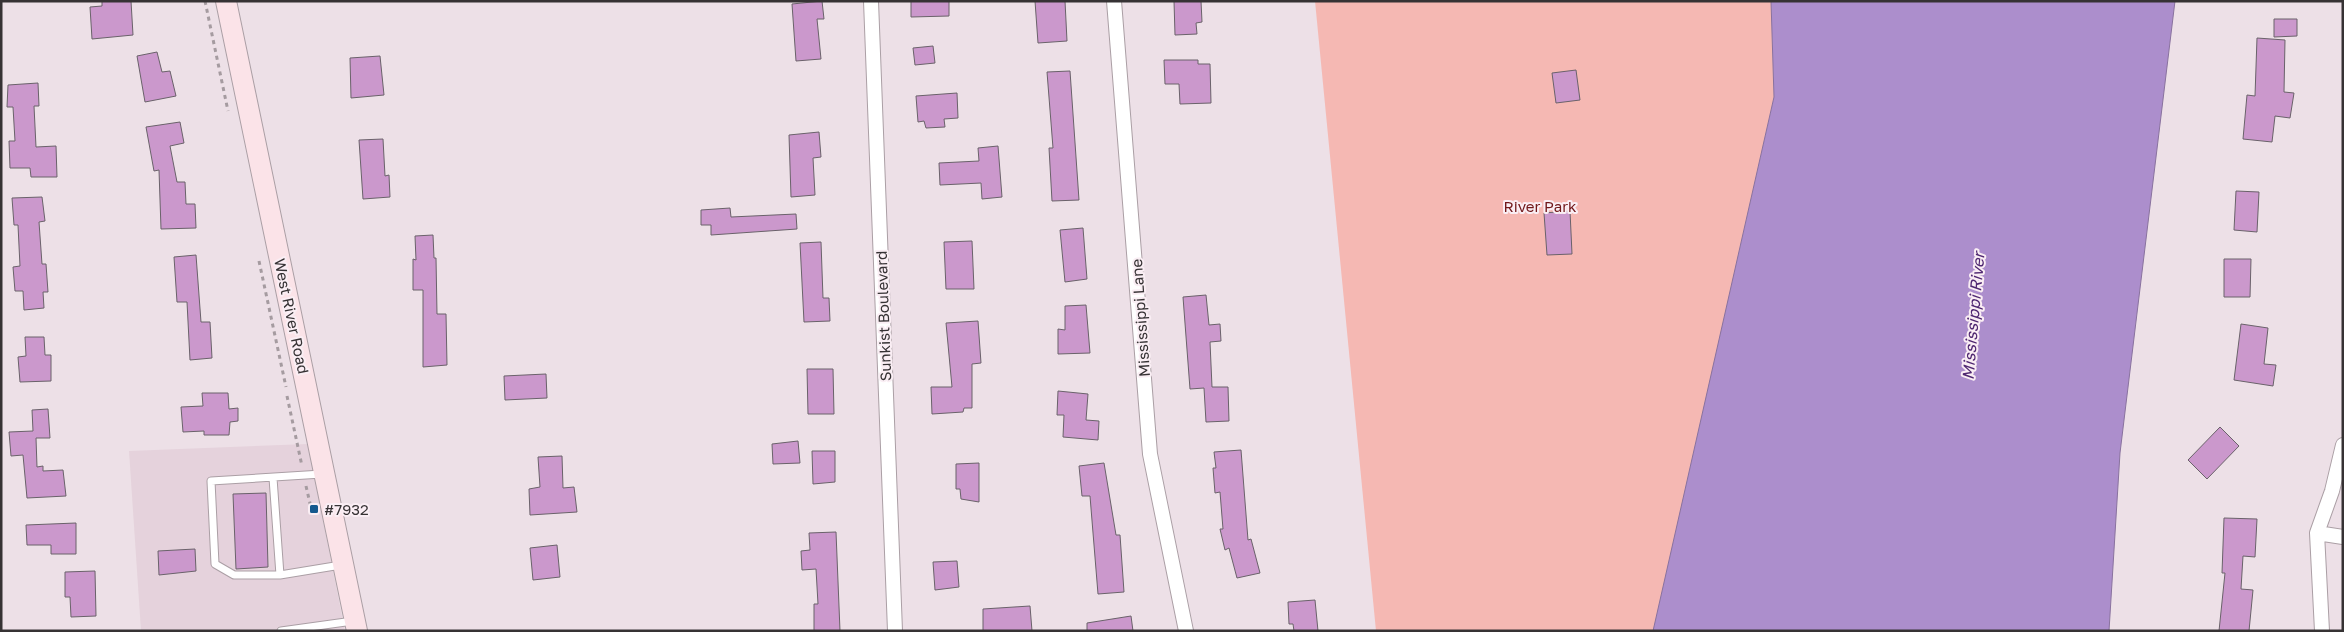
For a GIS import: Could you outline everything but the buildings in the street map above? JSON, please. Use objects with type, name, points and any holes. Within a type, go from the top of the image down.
[{"type":"street","name":"West River Road","points":[[226,1],[356,626]]},
{"type":"street","name":"Sunkist Boulevard","points":[[871,1],[895,631]]},
{"type":"street","name":"Mississippi Lane","points":[[1114,1],[1150,454],[1186,631]]},
{"type":"street","points":[[2322,631],[2317,533],[2332,491],[2343,444]]},
{"type":"street","points":[[2317,533],[2343,537]]},
{"type":"lane","points":[[325,474],[211,481],[215,564],[234,575],[280,575],[344,564]]},
{"type":"lane","points":[[273,478],[280,575]]},
{"type":"lane","points":[[281,631],[356,626]]},
{"type":"path","points":[[205,1],[229,116]]},
{"type":"path","points":[[259,257],[314,522]]},
{"type":"shaded area","points":[[308,444],[345,631],[141,631],[129,451]]},
{"type":"green space","name":"River Park","points":[[1315,1],[1771,1],[1774,97],[1655,631],[1376,631]]},
{"type":"water","name":"Mississippi River","points":[[1771,1],[2175,1],[2120,453],[2109,631],[1653,631],[1774,97]]},
{"type":"place","name":"#7932","points":[[314,509]]}]
